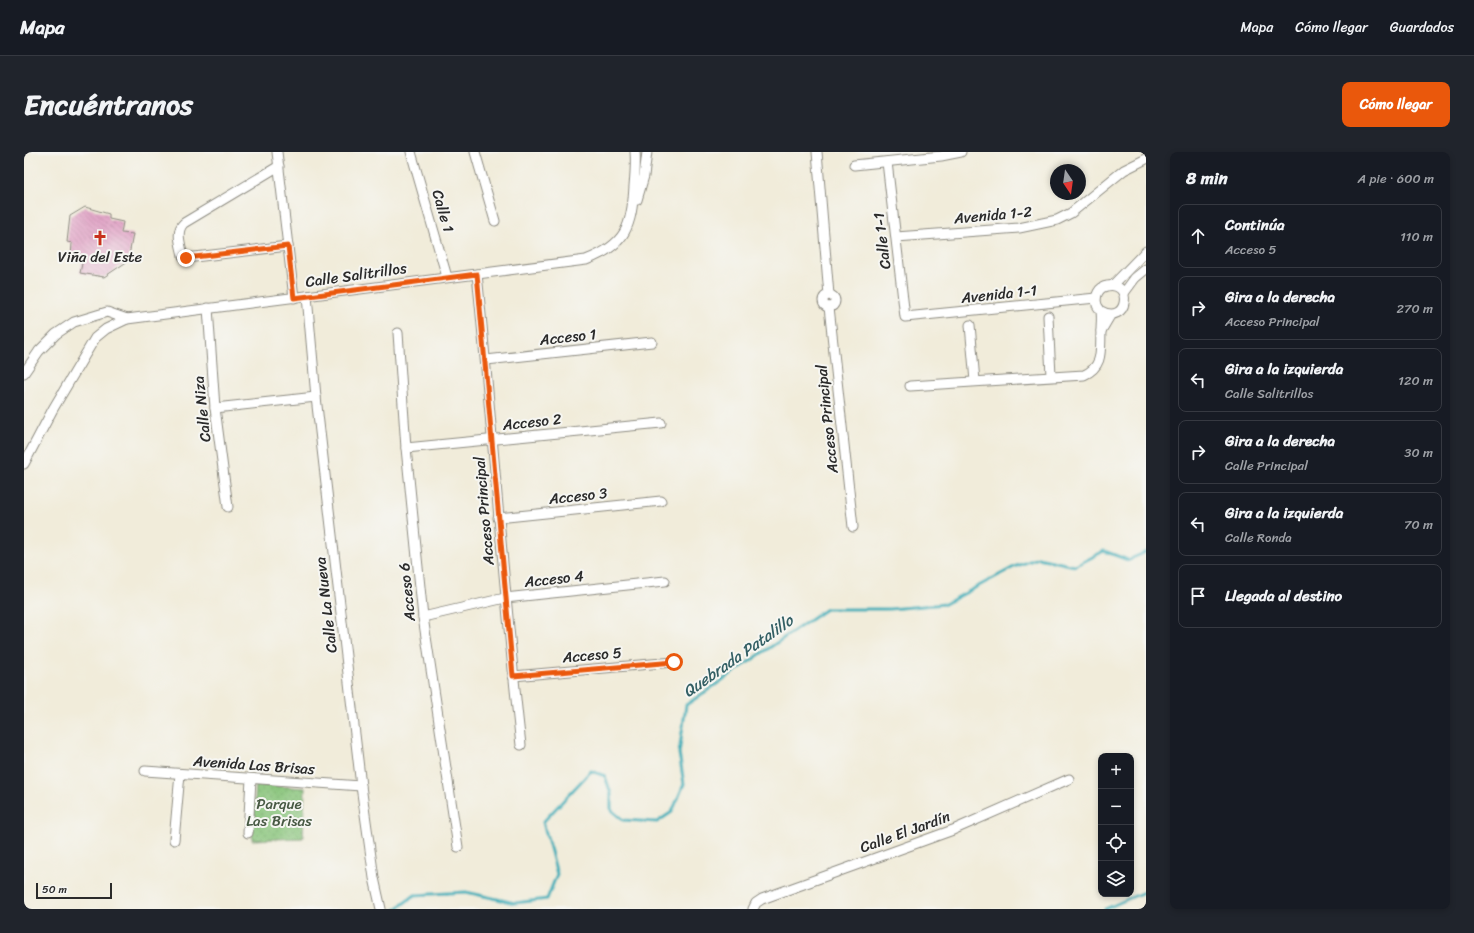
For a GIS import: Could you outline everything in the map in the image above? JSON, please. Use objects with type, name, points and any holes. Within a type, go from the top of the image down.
[{"type":"street","points":[[277,152],[294,298]]},
{"type":"street","name":"Calle 1","points":[[411,152],[447,277]]},
{"type":"street","points":[[475,152],[495,221]]},
{"type":"street","name":"Calle Salitrillos","points":[[24,373],[39,351],[56,334],[74,322],[107,312],[127,319],[586,260],[599,255],[613,245],[625,232],[633,213],[635,152]]},
{"type":"street","points":[[633,213],[644,176],[647,152]]},
{"type":"street","name":"Acceso Principal","points":[[817,152],[828,295],[834,297],[835,301],[834,305],[829,307],[853,527]]},
{"type":"street","points":[[854,165],[941,156],[961,152]]},
{"type":"street","name":"Avenida 1-2","points":[[896,237],[1019,228],[1057,220],[1070,213],[1124,170],[1146,159]]},
{"type":"street","name":"Calle 1-1","points":[[887,162],[905,317]]},
{"type":"street","points":[[279,166],[184,223],[180,227],[179,232],[183,256],[186,258],[288,246]]},
{"type":"street","points":[[910,386],[1084,375],[1093,371],[1098,365],[1100,356],[1101,311],[1098,308],[1096,298],[1100,290],[1113,285],[1146,251]]},
{"type":"street","points":[[1124,293],[1135,278],[1146,268]]},
{"type":"street","name":"Acceso Principal","points":[[477,274],[486,360],[505,598],[521,745]]},
{"type":"street","points":[[1101,311],[1110,314],[1120,311],[1125,303],[1124,293],[1121,289],[1113,285]]},
{"type":"street","name":"Calle La Nueva","points":[[307,296],[316,397],[361,786],[374,878],[381,909]]},
{"type":"street","name":"Avenida 1-1","points":[[905,317],[1096,298]]},
{"type":"street","name":"Calle Niza","points":[[208,308],[215,408],[228,507]]},
{"type":"street","points":[[1101,331],[1110,314]]},
{"type":"street","points":[[1048,316],[1051,376]]},
{"type":"street","points":[[24,464],[53,409],[96,338],[106,329],[127,319]]},
{"type":"street","points":[[970,326],[975,381]]},
{"type":"street","name":"Acceso 6","points":[[398,334],[406,448],[423,617],[458,847]]},
{"type":"street","name":"Acceso 1","points":[[486,360],[652,342]]},
{"type":"street","points":[[215,408],[316,397]]},
{"type":"street","name":"Acceso 2","points":[[406,448],[492,441],[661,423]]},
{"type":"street","name":"Acceso 3","points":[[498,518],[661,501]]},
{"type":"street","name":"Acceso 4","points":[[423,617],[505,598],[665,581]]},
{"type":"street","name":"Acceso 5","points":[[513,676],[674,662]]},
{"type":"street","name":"Avenida Las Brisas","points":[[145,772],[361,786]]},
{"type":"street","points":[[174,840],[180,774]]},
{"type":"street","points":[[248,833],[251,778]]},
{"type":"street","name":"Calle El Jardín","points":[[753,909],[756,903],[762,899],[953,830],[1069,779]]},
{"type":"green space","name":"Parque Las Brisas","points":[[256,785],[305,788],[303,838],[252,840]]},
{"type":"building","name":"Viña del Este","points":[[85,207],[109,214],[109,219],[123,222],[121,233],[133,234],[128,261],[104,277],[80,273],[83,259],[71,258],[72,243],[67,242],[70,216]]},
{"type":"waterway","name":"Quebrada Patalillo","points":[[396,909],[415,895],[466,892],[515,903],[547,899],[557,874],[543,822],[591,771],[605,776],[611,794],[611,810],[623,820],[657,822],[672,812],[684,784],[679,753],[686,705],[826,609],[890,609],[945,604],[1014,567],[1038,558],[1075,566],[1104,551],[1128,560],[1146,552]]},
{"type":"waterway","points":[[1105,909],[1146,891]]},
{"type":"place","name":"Viña del Este","points":[[100,238]]},
{"type":"route","points":[[186,258],[288,246],[294,298],[477,274],[486,360],[505,598],[513,676],[674,662]]}]
